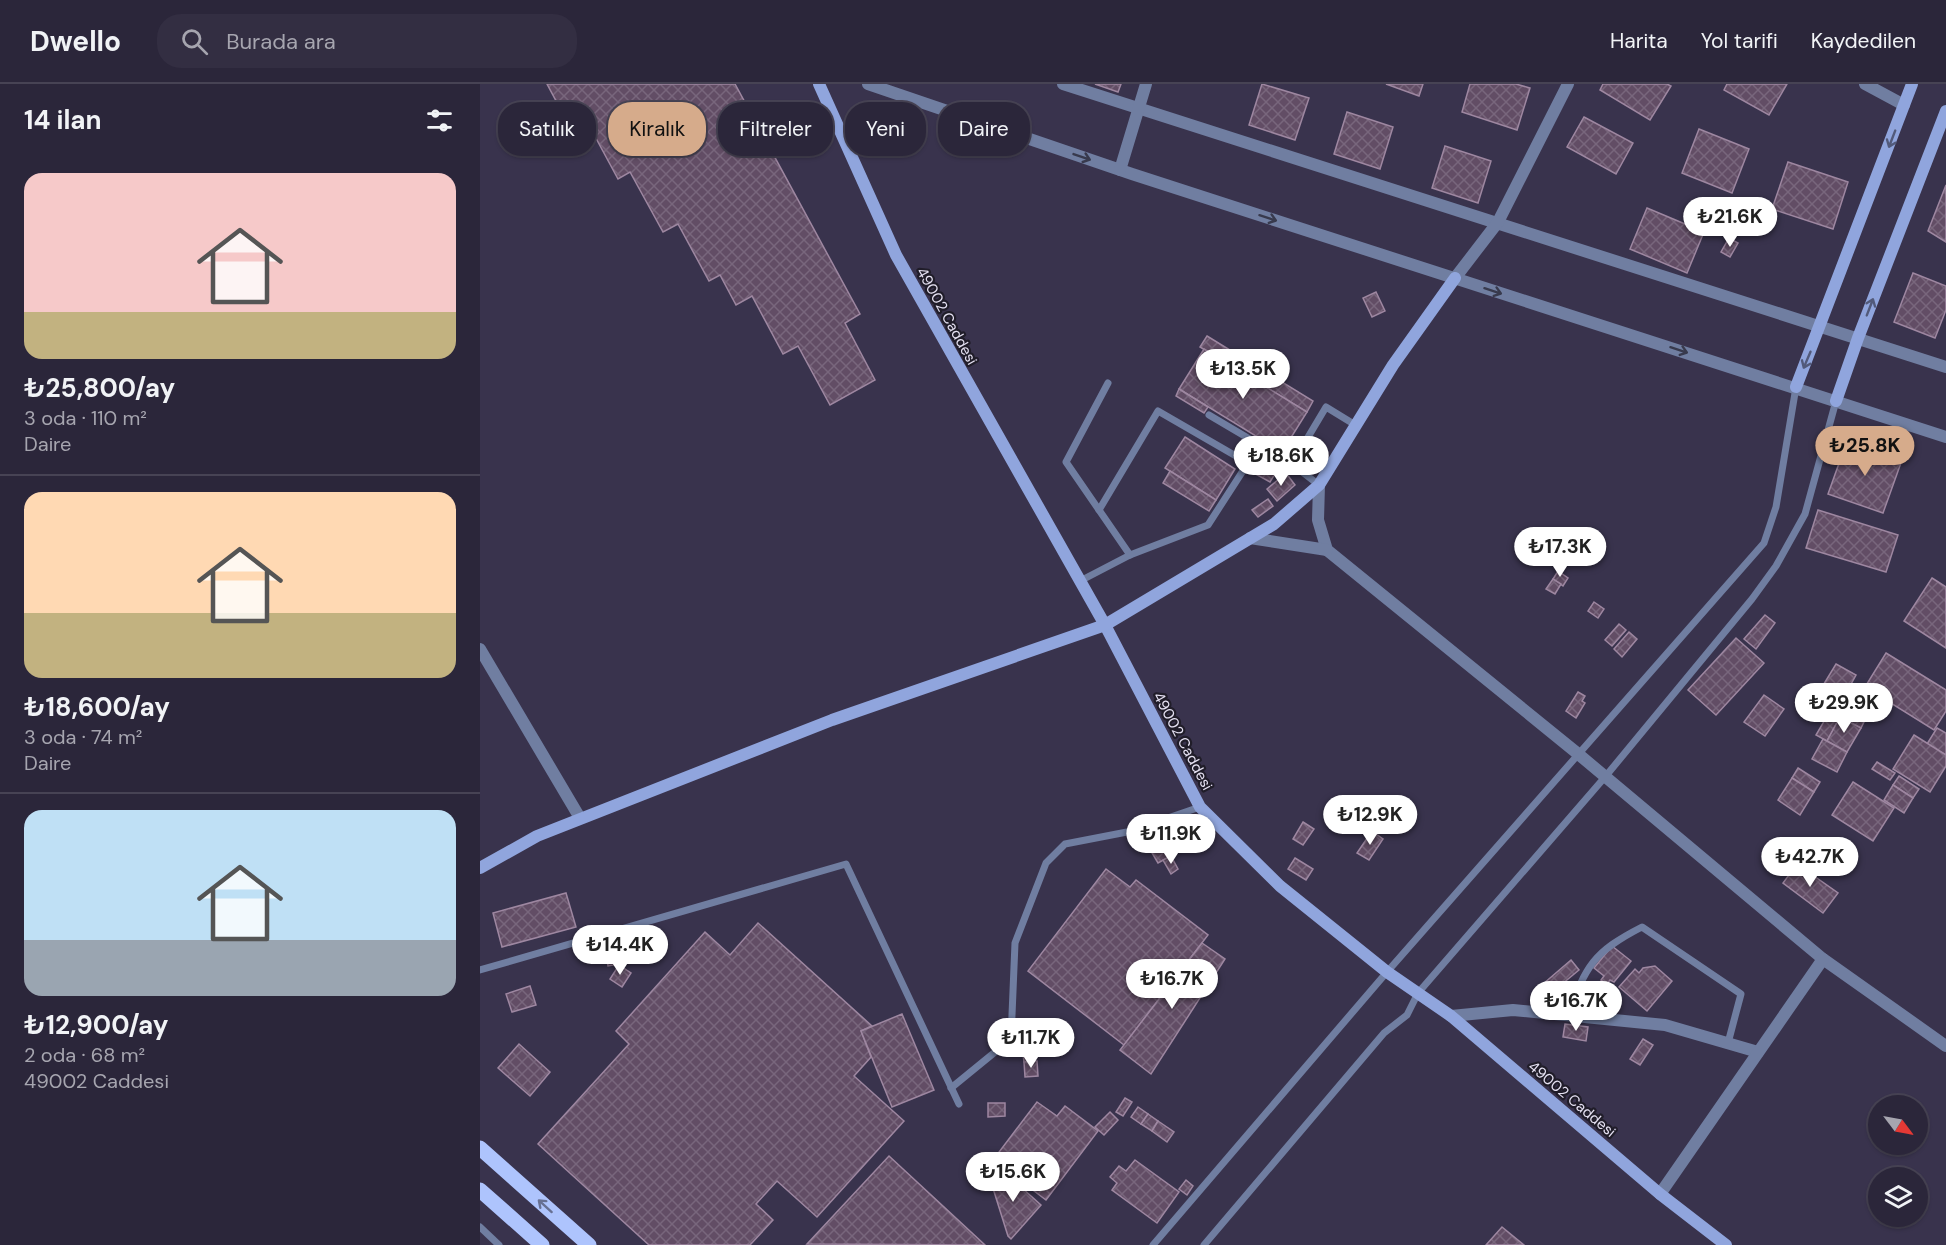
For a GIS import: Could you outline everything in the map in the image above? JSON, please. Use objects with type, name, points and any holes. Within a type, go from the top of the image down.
[{"type":"main road","points":[[480,1148],[589,1245]]},
{"type":"main road","points":[[480,1190],[542,1245]]},
{"type":"street","name":"49002 Caddesi","points":[[819,84],[896,255],[1105,625],[1200,807],[1280,886],[1387,972],[1451,1016],[1660,1194],[1726,1245]]},
{"type":"street","points":[[868,84],[1120,170],[1946,437]]},
{"type":"street","points":[[1063,84],[1946,367]]},
{"type":"street","points":[[1120,170],[1146,84]]},
{"type":"street","points":[[480,868],[537,836],[832,720],[1105,625],[1274,524],[1319,485],[1393,365],[1498,222],[1568,84]]},
{"type":"street","points":[[1865,84],[1905,105]]},
{"type":"street","points":[[1796,387],[1912,84]]},
{"type":"street","points":[[1836,401],[1946,111]]},
{"type":"street","points":[[1319,485],[1317,520],[1327,550]]},
{"type":"street","points":[[1250,538],[1327,550],[1577,753],[1822,959],[1946,1046]]},
{"type":"street","points":[[480,649],[580,818]]},
{"type":"street","points":[[1660,1194],[1822,959]]},
{"type":"street","points":[[1451,1016],[1513,1010],[1665,1025],[1758,1052]]},
{"type":"lane","points":[[1108,383],[1066,462],[1130,555]]},
{"type":"lane","points":[[1153,1245],[1577,753],[1764,543],[1776,507],[1796,387]]},
{"type":"lane","points":[[1204,1245],[1384,1033],[1407,1015],[1418,993],[1605,777],[1752,599],[1789,545],[1805,514],[1836,401]]},
{"type":"lane","points":[[1292,464],[1326,407],[1357,426]]},
{"type":"lane","points":[[1080,581],[1130,555],[1208,525],[1248,463],[1158,411],[1099,510]]},
{"type":"lane","points":[[1209,415],[1292,464],[1319,485]]},
{"type":"lane","points":[[951,1088],[1011,1039],[1015,943],[1046,863],[1065,844],[1127,832],[1200,807]]},
{"type":"lane","points":[[480,970],[846,864],[959,1104]]},
{"type":"lane","points":[[1568,1015],[1583,974],[1610,943],[1641,927],[1741,994],[1728,1043]]},
{"type":"lane","points":[[480,1227],[499,1245]]},
{"type":"building","points":[[547,84],[735,84],[745,102],[718,102],[718,156],[774,156],[860,314],[845,323],[875,380],[830,405],[798,346],[783,354],[752,296],[736,305],[720,275],[709,281],[678,224],[663,232],[630,172],[618,179],[596,138],[596,102],[557,102]]},
{"type":"building","points":[[1095,84],[1121,84],[1118,92]]},
{"type":"building","points":[[1262,84],[1309,98],[1295,140],[1249,125]]},
{"type":"building","points":[[1386,84],[1423,84],[1419,96]]},
{"type":"building","points":[[1470,84],[1516,84],[1530,88],[1517,130],[1462,112]]},
{"type":"building","points":[[1603,84],[1667,84],[1671,86],[1650,120],[1600,90]]},
{"type":"building","points":[[1727,84],[1787,84],[1769,115],[1724,90]]},
{"type":"building","points":[[1347,112],[1393,127],[1380,169],[1334,154]]},
{"type":"building","points":[[1584,117],[1633,143],[1616,174],[1567,147]]},
{"type":"building","points":[[1699,129],[1749,149],[1732,193],[1682,173]]},
{"type":"building","points":[[1445,146],[1491,161],[1478,203],[1432,188]]},
{"type":"building","points":[[1788,162],[1848,182],[1833,229],[1772,209]]},
{"type":"building","points":[[1946,185],[1946,242],[1928,231]]},
{"type":"building","points":[[1647,208],[1704,232],[1687,273],[1630,249]]},
{"type":"building","points":[[1729,238],[1738,243],[1730,257],[1721,252]]},
{"type":"building","points":[[1913,273],[1946,286],[1946,310],[1935,338],[1894,322]]},
{"type":"building","points":[[1376,292],[1385,311],[1372,317],[1363,298]]},
{"type":"building","points":[[1207,336],[1313,401],[1307,412],[1200,347]]},
{"type":"building","points":[[1204,349],[1307,412],[1282,452],[1179,389]]},
{"type":"building","points":[[1179,389],[1208,407],[1204,413],[1176,396]]},
{"type":"building","points":[[1185,437],[1235,469],[1216,500],[1165,468]]},
{"type":"building","points":[[1847,441],[1902,460],[1883,513],[1828,494]]},
{"type":"building","points":[[1258,458],[1278,469],[1270,482],[1250,471]]},
{"type":"building","points":[[1170,471],[1216,500],[1209,511],[1163,483]]},
{"type":"building","points":[[1286,473],[1295,485],[1277,501],[1267,489]]},
{"type":"building","points":[[1268,499],[1273,506],[1258,517],[1252,510]]},
{"type":"building","points":[[1818,510],[1898,535],[1886,572],[1806,548]]},
{"type":"building","points":[[1558,571],[1568,578],[1563,586],[1553,579]]},
{"type":"building","points":[[1932,578],[1946,587],[1946,648],[1904,621]]},
{"type":"building","points":[[1553,579],[1561,584],[1555,594],[1546,589]]},
{"type":"building","points":[[1594,602],[1604,609],[1598,618],[1588,611]]},
{"type":"building","points":[[1765,615],[1775,623],[1756,649],[1744,639]]},
{"type":"building","points":[[1619,624],[1626,630],[1612,646],[1605,640]]},
{"type":"building","points":[[1629,632],[1637,639],[1622,657],[1614,649]]},
{"type":"building","points":[[1736,638],[1764,663],[1716,715],[1688,690]]},
{"type":"building","points":[[1886,653],[1946,690],[1946,711],[1934,730],[1865,687]]},
{"type":"building","points":[[1836,664],[1856,675],[1840,704],[1819,692]]},
{"type":"building","points":[[1578,692],[1585,696],[1582,701],[1585,703],[1576,718],[1566,711]]},
{"type":"building","points":[[1764,695],[1784,709],[1765,736],[1744,722]]},
{"type":"building","points":[[1849,701],[1869,712],[1861,728],[1840,717]]},
{"type":"building","points":[[1830,711],[1840,717],[1827,741],[1816,735]]},
{"type":"building","points":[[1840,717],[1861,728],[1847,752],[1827,741]]},
{"type":"building","points":[[1937,728],[1946,733],[1946,755],[1927,744]]},
{"type":"building","points":[[1914,735],[1946,755],[1946,766],[1930,792],[1893,769]]},
{"type":"building","points":[[1823,739],[1847,752],[1837,772],[1812,759]]},
{"type":"building","points":[[1877,762],[1895,773],[1890,780],[1872,769]]},
{"type":"building","points":[[1798,768],[1820,782],[1814,792],[1792,778]]},
{"type":"building","points":[[1899,776],[1919,789],[1913,798],[1893,785]]},
{"type":"building","points":[[1792,778],[1814,792],[1800,815],[1778,800]]},
{"type":"building","points":[[1853,782],[1894,808],[1873,841],[1832,815]]},
{"type":"building","points":[[1893,785],[1913,798],[1904,813],[1884,800]]},
{"type":"building","points":[[1303,822],[1314,829],[1303,845],[1293,839]]},
{"type":"building","points":[[1372,831],[1383,839],[1369,860],[1357,853]]},
{"type":"building","points":[[1158,834],[1171,856],[1158,863],[1145,841]]},
{"type":"building","points":[[1171,856],[1178,869],[1171,874],[1163,860]]},
{"type":"building","points":[[1295,858],[1313,869],[1306,880],[1288,869]]},
{"type":"building","points":[[1797,864],[1838,893],[1823,913],[1783,883]]},
{"type":"building","points":[[1106,869],[1130,887],[1136,880],[1208,935],[1124,1045],[1028,971]]},
{"type":"building","points":[[566,893],[576,927],[502,947],[493,913]]},
{"type":"building","points":[[758,923],[872,1026],[861,1031],[871,1057],[854,1076],[904,1121],[817,1217],[777,1181],[756,1204],[773,1220],[750,1245],[649,1245],[538,1144],[629,1044],[616,1031],[705,932],[730,955]]},
{"type":"building","points":[[627,940],[631,962],[608,966],[604,943]]},
{"type":"building","points":[[1202,943],[1225,959],[1151,1074],[1120,1050]]},
{"type":"building","points":[[1612,946],[1631,961],[1614,982],[1610,980],[1607,984],[1601,980],[1604,976],[1594,968]]},
{"type":"building","points":[[1571,960],[1579,970],[1544,999],[1536,990]]},
{"type":"building","points":[[619,965],[631,973],[622,987],[610,979]]},
{"type":"building","points":[[1655,966],[1672,981],[1647,1011],[1619,987],[1635,969],[1639,973],[1643,968]]},
{"type":"building","points":[[530,986],[536,1005],[512,1012],[506,994]]},
{"type":"building","points":[[902,1014],[934,1090],[892,1107],[861,1031]]},
{"type":"building","points":[[1565,1024],[1588,1027],[1586,1041],[1563,1037]]},
{"type":"building","points":[[1643,1039],[1653,1045],[1640,1065],[1630,1059]]},
{"type":"building","points":[[519,1044],[550,1072],[530,1096],[498,1068]]},
{"type":"building","points":[[1032,1045],[1033,1061],[1024,1062],[1022,1046]]},
{"type":"building","points":[[1037,1061],[1038,1076],[1025,1077],[1024,1062]]},
{"type":"building","points":[[1125,1098],[1132,1102],[1123,1116],[1116,1112]]},
{"type":"building","points":[[1037,1102],[1057,1116],[1065,1106],[1098,1131],[1046,1200],[993,1160]]},
{"type":"building","points":[[988,1103],[1005,1103],[1005,1116],[988,1117]]},
{"type":"building","points":[[1138,1107],[1148,1114],[1141,1124],[1131,1117]]},
{"type":"building","points":[[1110,1112],[1118,1120],[1104,1135],[1095,1127]]},
{"type":"building","points":[[1148,1114],[1158,1121],[1152,1131],[1141,1124]]},
{"type":"building","points":[[1158,1121],[1174,1132],[1167,1142],[1152,1131]]},
{"type":"building","points":[[889,1156],[985,1245],[807,1244]]},
{"type":"building","points":[[1135,1160],[1179,1192],[1157,1223],[1112,1190],[1117,1183],[1110,1177],[1119,1166],[1126,1171]]},
{"type":"building","points":[[1002,1170],[1041,1205],[1011,1239],[1008,1236],[991,1182]]},
{"type":"building","points":[[1186,1180],[1193,1186],[1187,1195],[1179,1189]]},
{"type":"building","points":[[1502,1227],[1524,1245],[1486,1245]]}]
